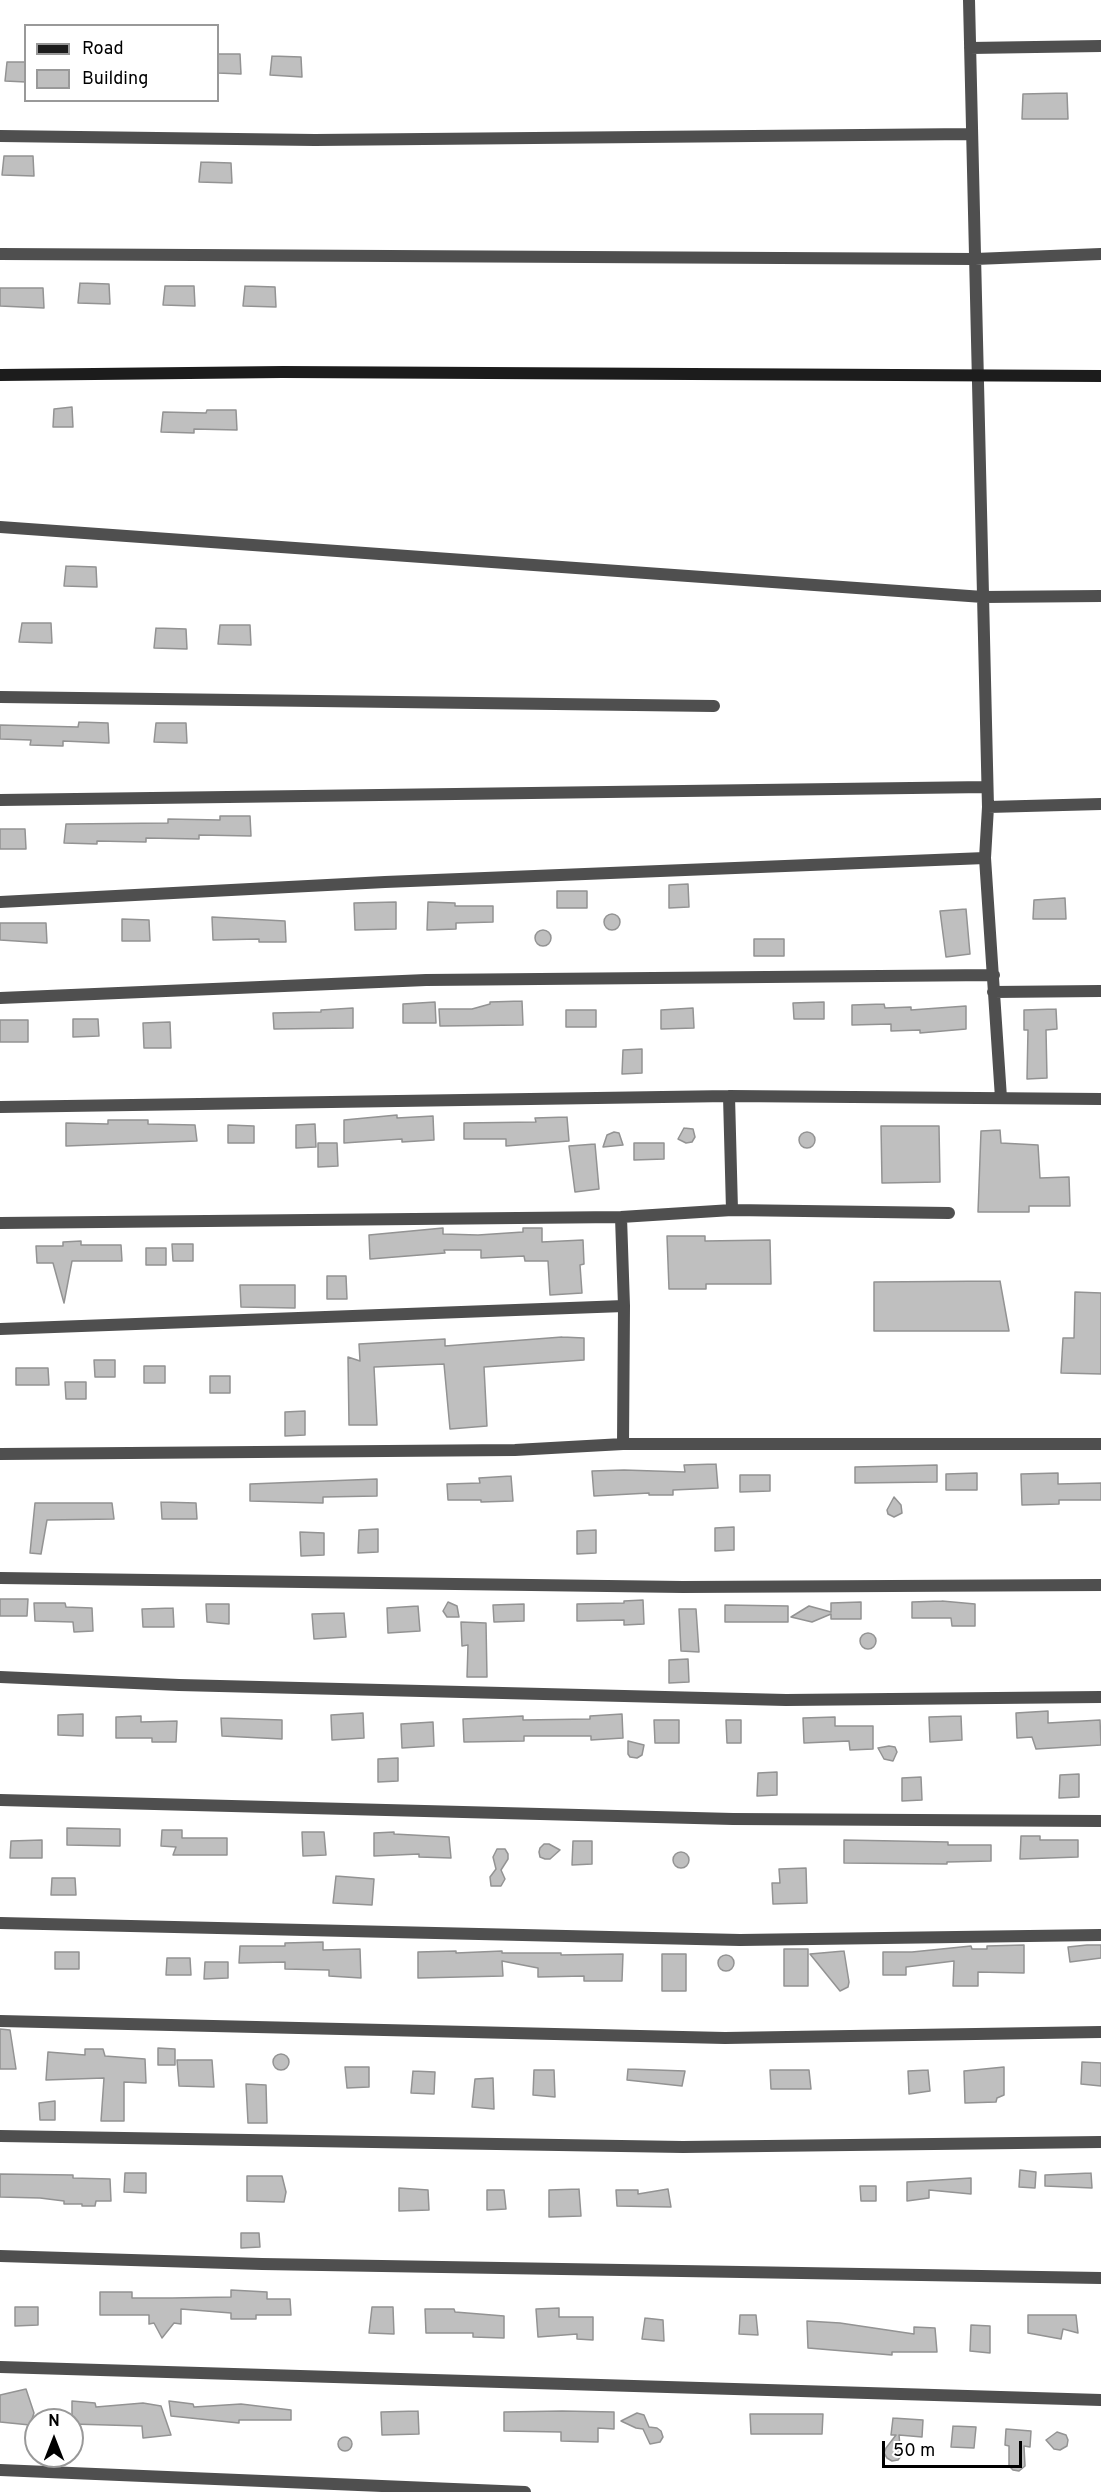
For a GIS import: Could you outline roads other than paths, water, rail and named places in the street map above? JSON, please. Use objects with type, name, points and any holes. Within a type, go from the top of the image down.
[{"type":"street","points":[[969,0],[988,807],[985,858],[1002,1098]]},
{"type":"street","points":[[970,48],[1101,46]]},
{"type":"street","points":[[0,136],[327,140],[972,134]]},
{"type":"street","points":[[0,254],[975,259],[1101,254]]},
{"type":"street","points":[[0,375],[283,372],[1101,376]]},
{"type":"street","points":[[0,527],[983,597],[1101,596]]},
{"type":"street","points":[[0,697],[714,706]]},
{"type":"street","points":[[0,800],[987,787]]},
{"type":"street","points":[[988,807],[1101,804]]},
{"type":"street","points":[[0,902],[385,882],[985,858]]},
{"type":"street","points":[[0,998],[426,980],[994,975]]},
{"type":"street","points":[[993,992],[1101,991]]},
{"type":"street","points":[[729,1096],[732,1210]]},
{"type":"street","points":[[0,1107],[729,1096],[1101,1099]]},
{"type":"street","points":[[0,1222],[621,1217],[732,1210],[949,1213]]},
{"type":"street","points":[[621,1217],[624,1306],[623,1444]]},
{"type":"street","points":[[0,1329],[624,1306]]},
{"type":"street","points":[[0,1454],[515,1450],[623,1444],[1101,1444]]},
{"type":"street","points":[[0,1578],[683,1587],[1101,1585]]},
{"type":"street","points":[[0,1677],[179,1685],[786,1700],[1101,1697]]},
{"type":"street","points":[[0,1800],[733,1819],[1101,1821]]},
{"type":"street","points":[[0,1923],[740,1940],[1101,1935]]},
{"type":"street","points":[[0,2021],[725,2038],[1101,2031]]},
{"type":"street","points":[[0,2136],[683,2147],[1101,2142]]},
{"type":"street","points":[[0,2256],[262,2264],[1101,2278]]},
{"type":"street","points":[[0,2367],[1101,2400]]},
{"type":"street","points":[[0,2470],[525,2492]]}]
